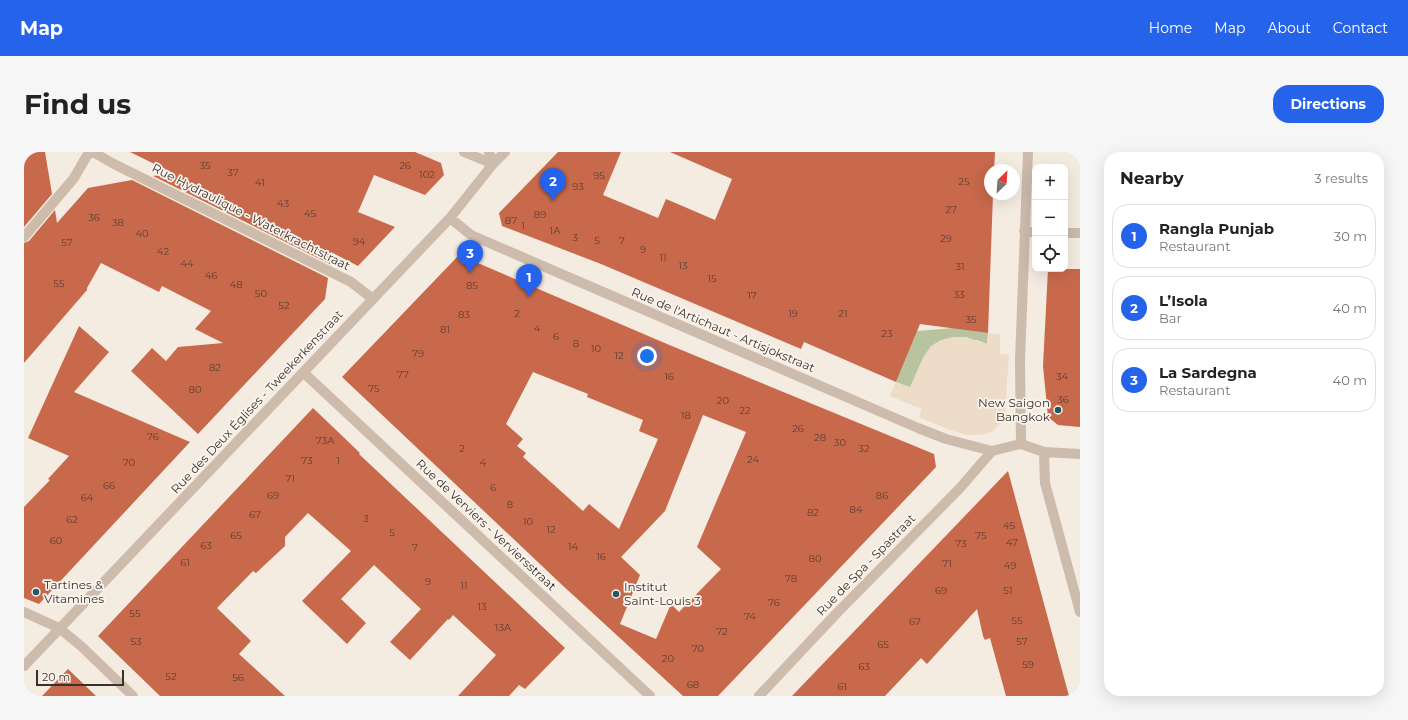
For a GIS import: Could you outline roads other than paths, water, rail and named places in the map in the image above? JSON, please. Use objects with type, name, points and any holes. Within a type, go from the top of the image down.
[{"type":"street","points":[[24,237],[74,178],[89,152]]},
{"type":"street","name":"Rue Hydraulique - Waterkrachtstraat","points":[[93,152],[112,163],[351,282],[373,299]]},
{"type":"street","points":[[464,152],[493,164]]},
{"type":"street","points":[[488,152],[493,164]]},
{"type":"street","name":"Rue des Deux Églises - Tweekerkenstraat","points":[[24,666],[450,218],[493,164],[505,152]]},
{"type":"street","points":[[1021,444],[1020,360],[1028,152]]},
{"type":"street","name":"Rue de l'Artichaut - Artisjokstraat","points":[[450,218],[471,235],[910,425],[946,439],[992,451]]},
{"type":"street","points":[[1024,231],[1032,232]]},
{"type":"street","points":[[1068,233],[1080,234]]},
{"type":"street","name":"Rue de Verviers - Verviersstraat","points":[[304,373],[650,696]]},
{"type":"street","points":[[992,451],[1021,444],[1044,452],[1080,454]]},
{"type":"street","name":"Rue de Spa - Spastraat","points":[[759,696],[834,616],[960,488],[992,451]]},
{"type":"street","points":[[1044,452],[1045,483],[1080,612]]},
{"type":"street","points":[[24,612],[60,628],[133,696]]},
{"type":"place","name":"L’Isola","points":[[553,201]]},
{"type":"place","name":"La Sardegna","points":[[470,273]]},
{"type":"place","name":"Rangla Punjab","points":[[529,297]]},
{"type":"place","name":"New Saigon Bangkok","points":[[1058,410]]},
{"type":"place","name":"Tartines & Vitamines","points":[[36,592]]},
{"type":"place","name":"Institut Saint-Louis 3","points":[[616,594]]}]
